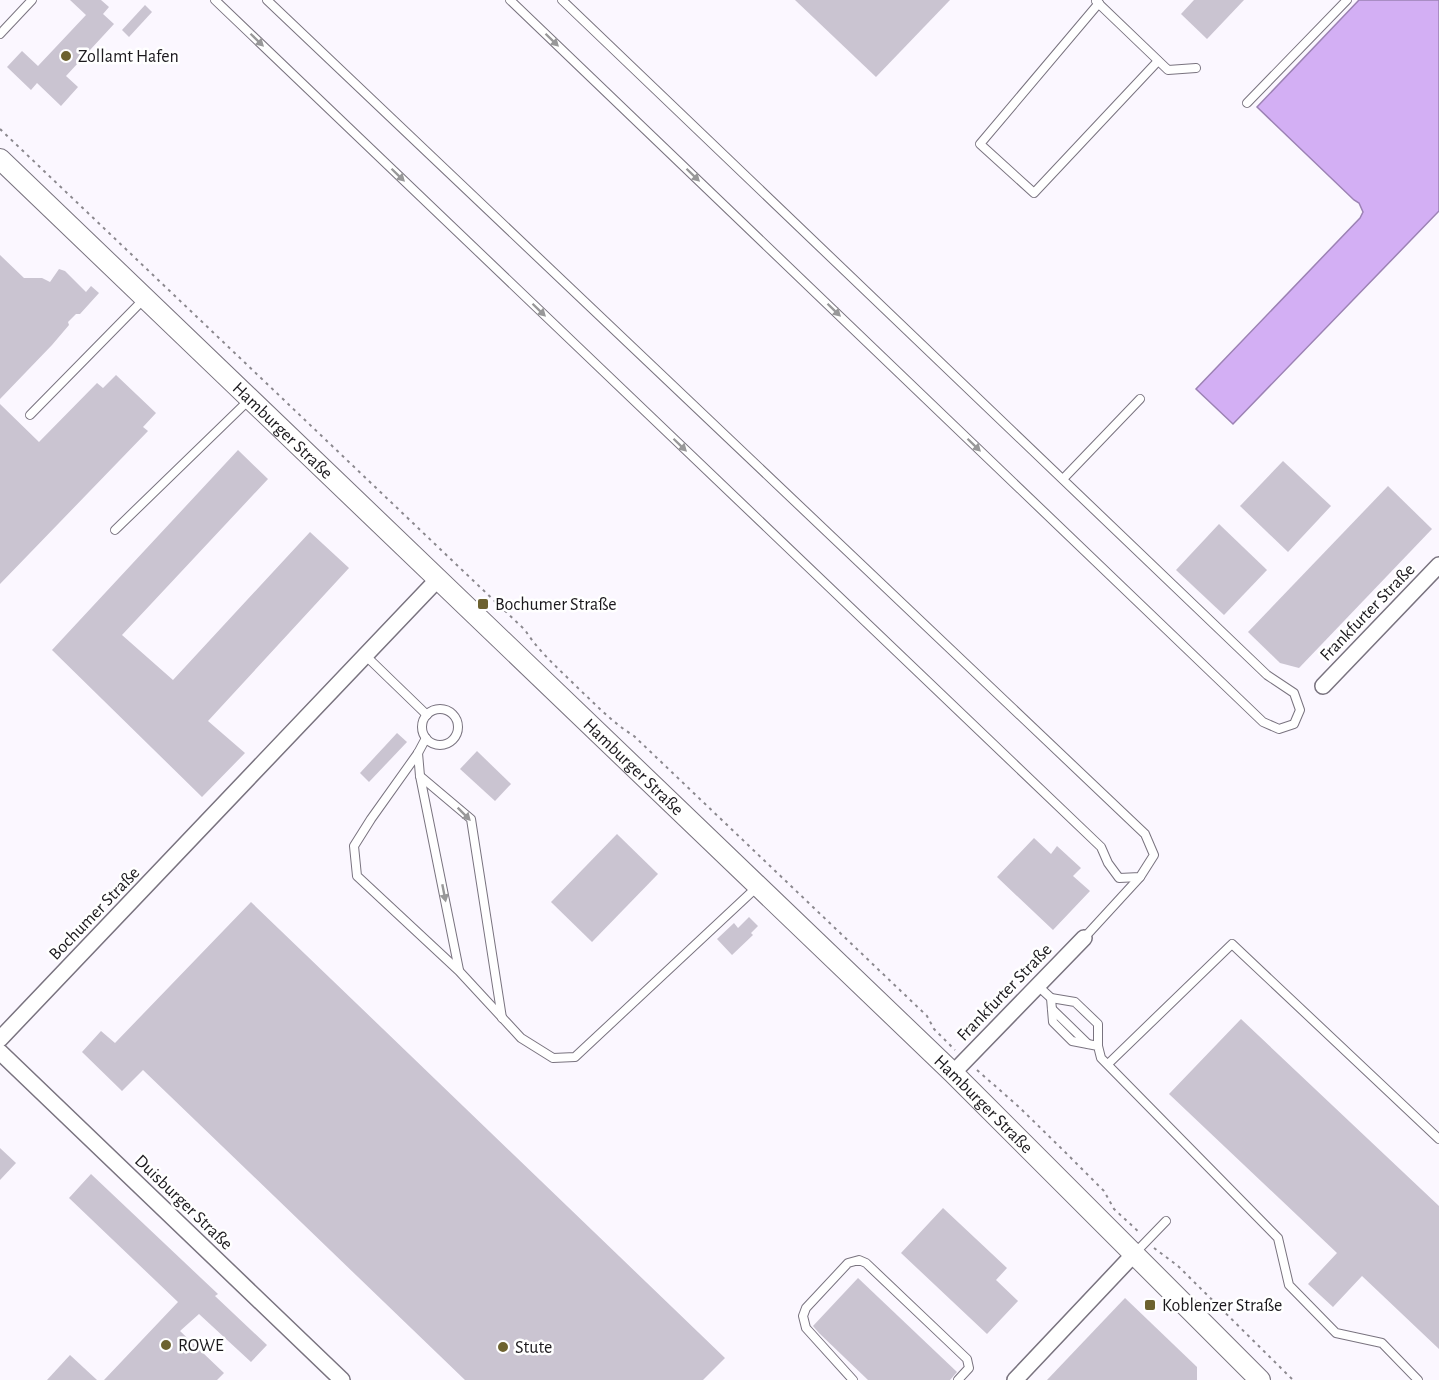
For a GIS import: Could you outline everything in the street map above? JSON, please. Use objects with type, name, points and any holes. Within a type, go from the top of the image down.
[{"type":"street","name":"Hamburger Straße","points":[[0,159],[758,886],[959,1066],[1141,1247],[1253,1378]]},
{"type":"street","name":"Frankfurter Straße","points":[[1323,686],[1439,565]]},
{"type":"street","name":"Bochumer Straße","points":[[0,1039],[438,579]]},
{"type":"street","name":"Frankfurter Straße","points":[[959,1066],[1084,938]]},
{"type":"street","name":"Duisburger Straße","points":[[0,1052],[342,1380]]},
{"type":"street","points":[[1015,1380],[1141,1247]]},
{"type":"lane","points":[[0,34],[32,0]]},
{"type":"lane","points":[[215,0],[1101,847],[1108,863],[1119,878],[1140,877]]},
{"type":"lane","points":[[267,0],[1145,834],[1154,855],[1140,877],[1084,938]]},
{"type":"lane","points":[[510,0],[1263,722],[1279,729],[1294,724],[1299,710],[1294,693],[1267,675],[562,0]]},
{"type":"lane","points":[[1247,103],[1347,0]]},
{"type":"lane","points":[[1158,61],[1034,194],[980,144],[1097,2],[1168,70],[1196,68]]},
{"type":"lane","points":[[30,415],[145,298]]},
{"type":"lane","points":[[115,530],[250,399]]},
{"type":"lane","points":[[1063,479],[1140,399]]},
{"type":"lane","points":[[366,656],[428,715]]},
{"type":"lane","points":[[435,710],[451,713],[456,719],[458,728],[456,736],[450,742],[442,745],[433,744],[426,738],[423,731],[423,722],[428,715],[435,710]]},
{"type":"lane","points":[[426,738],[354,846],[357,876],[459,971],[521,1038],[553,1058],[575,1057],[758,886]]},
{"type":"lane","points":[[418,753],[420,776],[459,971]]},
{"type":"lane","points":[[420,776],[471,819],[502,1019]]},
{"type":"lane","points":[[1108,1065],[1232,944],[1439,1139]]},
{"type":"lane","points":[[1038,986],[1052,998],[1075,1002],[1098,1024],[1098,1046],[1101,1058],[1278,1238],[1289,1285],[1336,1333],[1382,1343],[1418,1380]]},
{"type":"lane","points":[[1052,998],[1053,1022],[1072,1041],[1098,1046]]},
{"type":"lane","points":[[1141,1247],[1166,1221]]},
{"type":"lane","points":[[853,1380],[806,1328],[802,1316],[806,1308],[848,1263],[859,1260],[866,1263],[968,1359],[969,1368],[958,1380]]},
{"type":"path","points":[[0,129],[525,630],[536,648],[619,727],[634,736],[927,1016],[959,1066],[1019,1107],[1104,1191],[1141,1247],[1169,1258],[1293,1380]]},
{"type":"shaded area","points":[[1359,0],[1439,0],[1439,211],[1233,424],[1196,389],[1360,218],[1363,212],[1359,203],[1257,107]]},
{"type":"building","name":"Zollamt Hafen","points":[[70,0],[101,0],[109,7],[103,14],[114,24],[66,76],[78,87],[61,106],[37,83],[31,90],[7,67],[22,51],[38,66],[86,15]]},
{"type":"building","points":[[795,0],[950,0],[876,77]]},
{"type":"building","points":[[1194,0],[1244,0],[1207,39],[1181,14]]},
{"type":"building","points":[[145,5],[152,12],[129,37],[122,30]]},
{"type":"building","points":[[0,255],[24,278],[42,278],[50,282],[59,269],[65,271],[86,292],[91,286],[99,293],[80,314],[76,314],[68,322],[69,325],[52,345],[0,399]]},
{"type":"building","points":[[116,375],[156,413],[143,427],[148,431],[0,584],[0,404],[39,442],[97,383],[103,388]]},
{"type":"building","points":[[238,450],[268,479],[122,635],[173,680],[310,532],[349,568],[208,721],[245,753],[202,797],[52,650]]},
{"type":"building","points":[[1283,461],[1331,506],[1288,552],[1240,506]]},
{"type":"building","points":[[1388,486],[1432,529],[1299,668],[1280,663],[1248,632]]},
{"type":"building","points":[[1219,524],[1267,570],[1224,615],[1176,570]]},
{"type":"building","points":[[397,733],[407,742],[369,782],[360,773]]},
{"type":"building","points":[[477,751],[511,784],[495,801],[460,769]]},
{"type":"building","points":[[617,834],[658,874],[592,942],[551,902]]},
{"type":"building","points":[[1034,838],[1051,854],[1057,846],[1081,868],[1073,876],[1090,891],[1053,930],[997,877]]},
{"type":"building","points":[[251,902],[725,1358],[703,1380],[465,1380],[143,1070],[122,1091],[82,1052],[101,1031],[115,1043]]},
{"type":"building","points":[[749,917],[758,926],[751,933],[753,935],[732,955],[717,939],[734,923],[738,928]]},
{"type":"building","points":[[1241,1019],[1439,1206],[1439,1349],[1362,1276],[1333,1307],[1308,1284],[1337,1253],[1169,1094]]},
{"type":"building","points":[[0,1148],[16,1163],[0,1180]]},
{"type":"building","points":[[91,1174],[218,1294],[215,1296],[267,1345],[251,1362],[199,1314],[180,1331],[224,1373],[217,1380],[104,1380],[178,1302],[69,1198]]},
{"type":"building","points":[[943,1208],[1007,1268],[996,1280],[1018,1301],[987,1334],[901,1253]]},
{"type":"building","points":[[858,1278],[957,1372],[950,1380],[868,1380],[819,1333],[813,1326]]},
{"type":"building","points":[[1125,1298],[1197,1367],[1197,1380],[1047,1380]]},
{"type":"building","points":[[70,1355],[97,1380],[47,1380]]},
{"type":"place","name":"Zollamt Hafen","points":[[66,56]]},
{"type":"place","name":"Bochumer Straße","points":[[483,604]]},
{"type":"place","name":"Koblenzer Straße","points":[[1150,1305]]},
{"type":"place","name":"ROWE","points":[[166,1345]]},
{"type":"place","name":"Stute","points":[[503,1347]]}]
